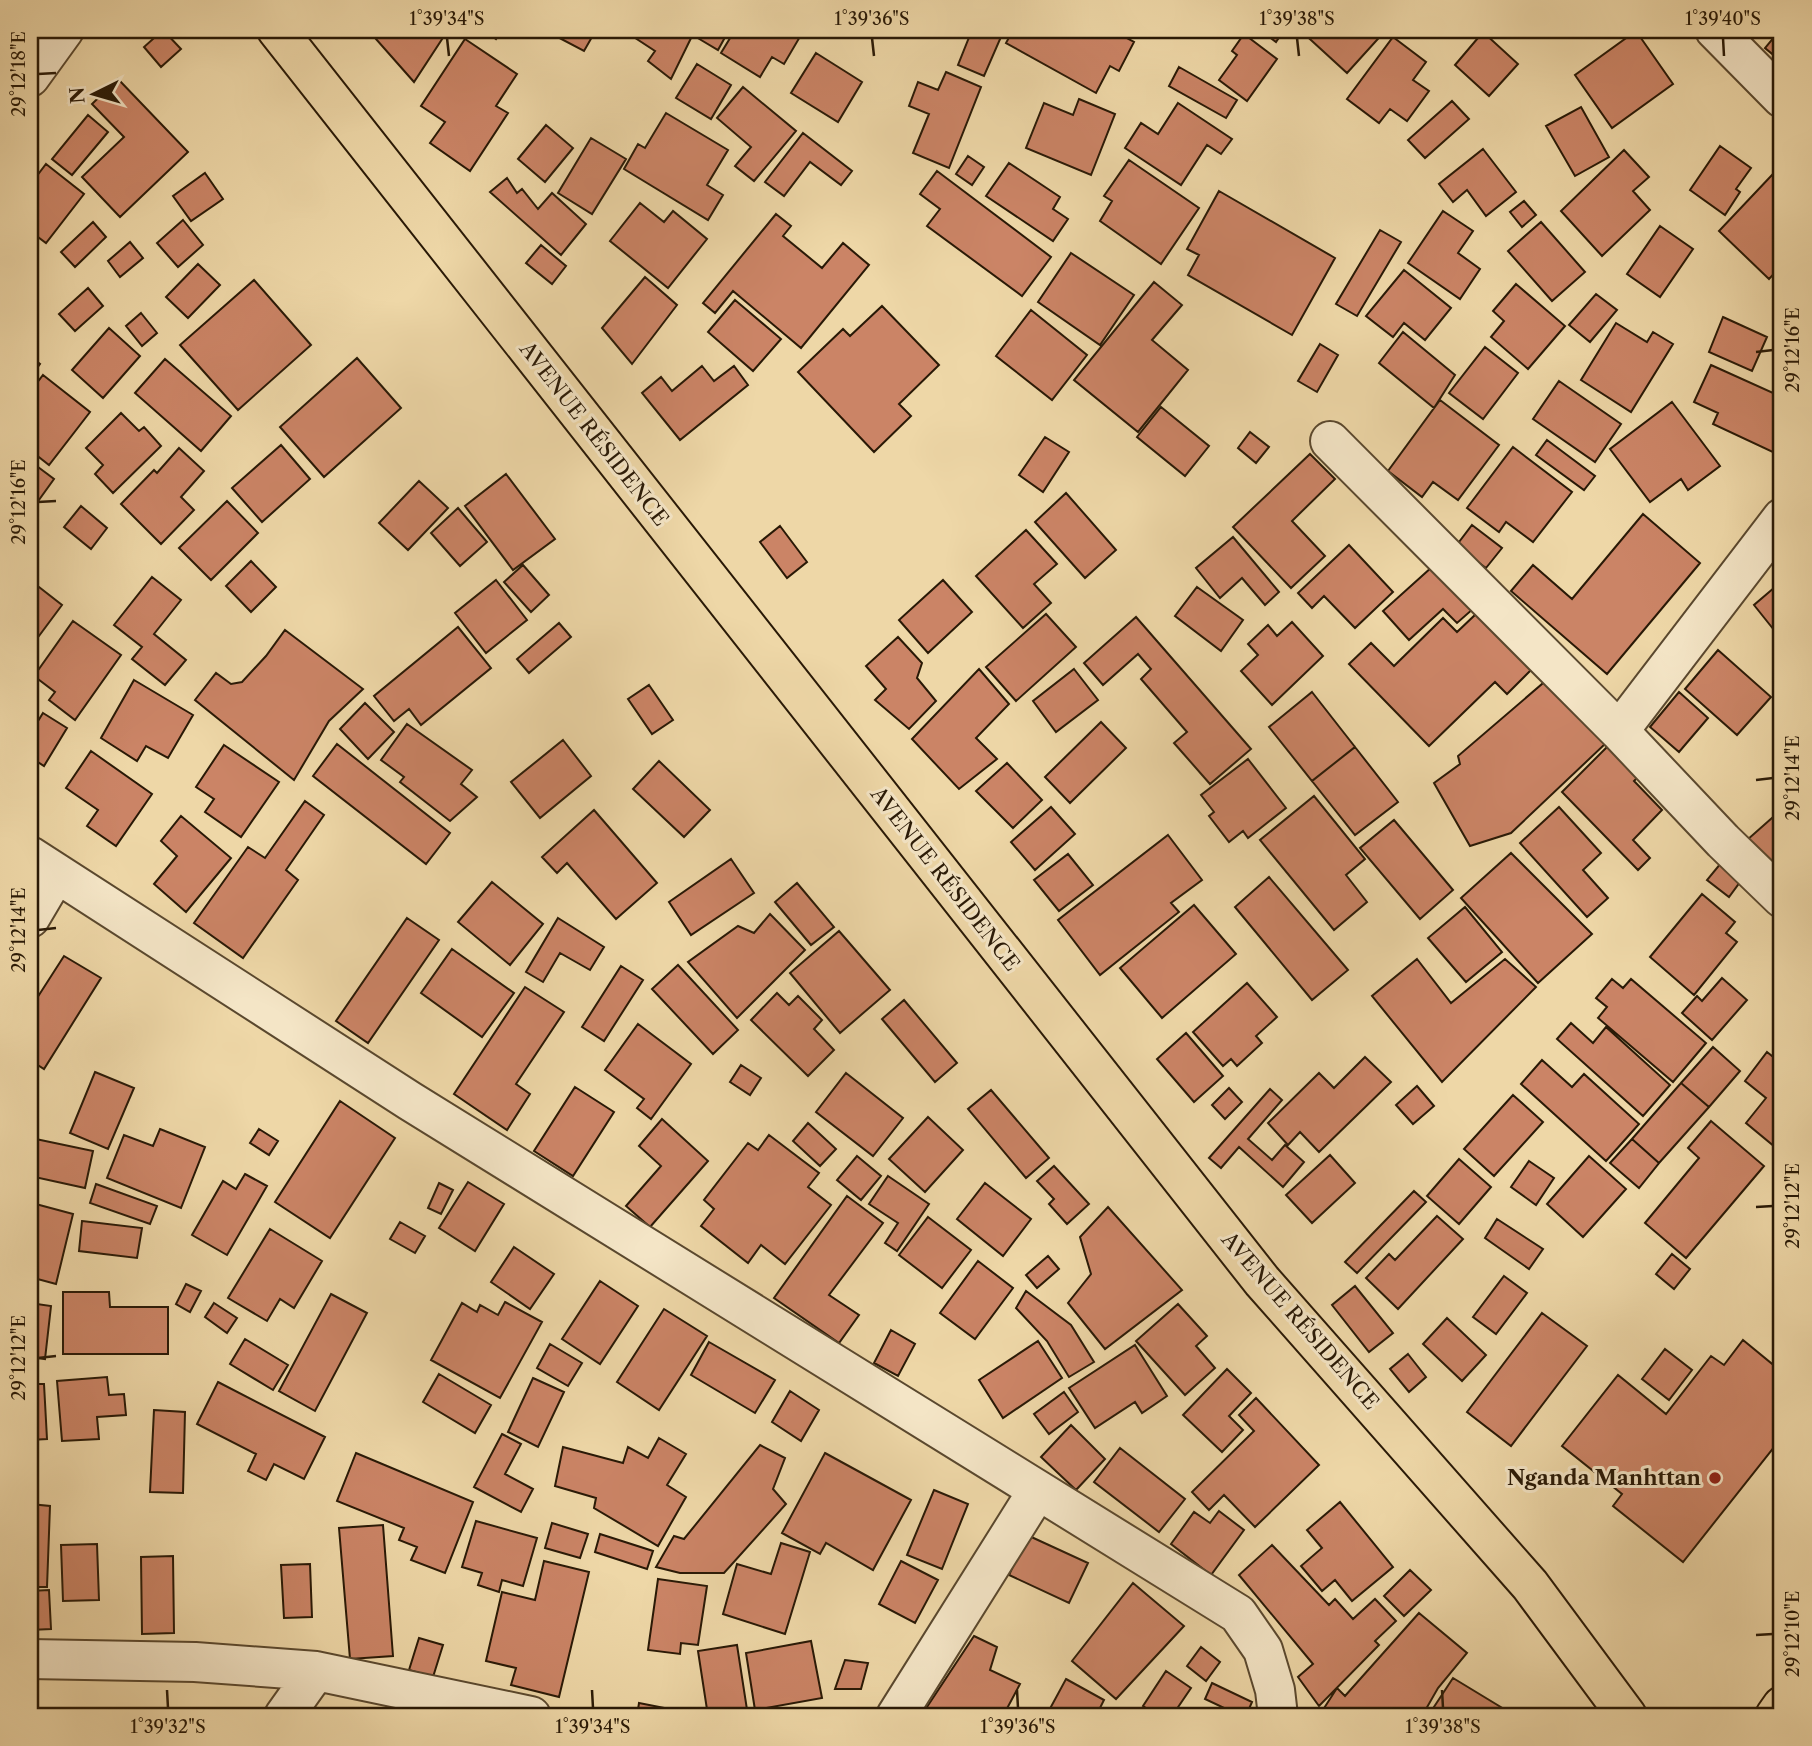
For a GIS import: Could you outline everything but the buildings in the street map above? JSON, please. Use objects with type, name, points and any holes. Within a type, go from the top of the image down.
[{"type":"main road","name":"AVENUE RÉSIDENCE","points":[[277,30],[1262,1281],[1530,1586],[1627,1716]]},
{"type":"main road","points":[[1775,1716],[1782,1706]]},
{"type":"street","points":[[30,77],[64,30]]},
{"type":"street","points":[[1715,30],[1782,98]]},
{"type":"street","points":[[1330,441],[1782,898]]},
{"type":"street","points":[[1619,731],[1782,519]]},
{"type":"street","points":[[30,918],[43,865],[421,1108],[1238,1614],[1263,1650],[1275,1690],[1278,1716]]},
{"type":"street","points":[[896,1716],[1038,1490]]},
{"type":"street","points":[[30,1660],[195,1662],[316,1671],[531,1716]]},
{"type":"street","points":[[284,1716],[316,1671]]},
{"type":"place","name":"Nganda Manhttan","points":[[1715,1478]]}]
